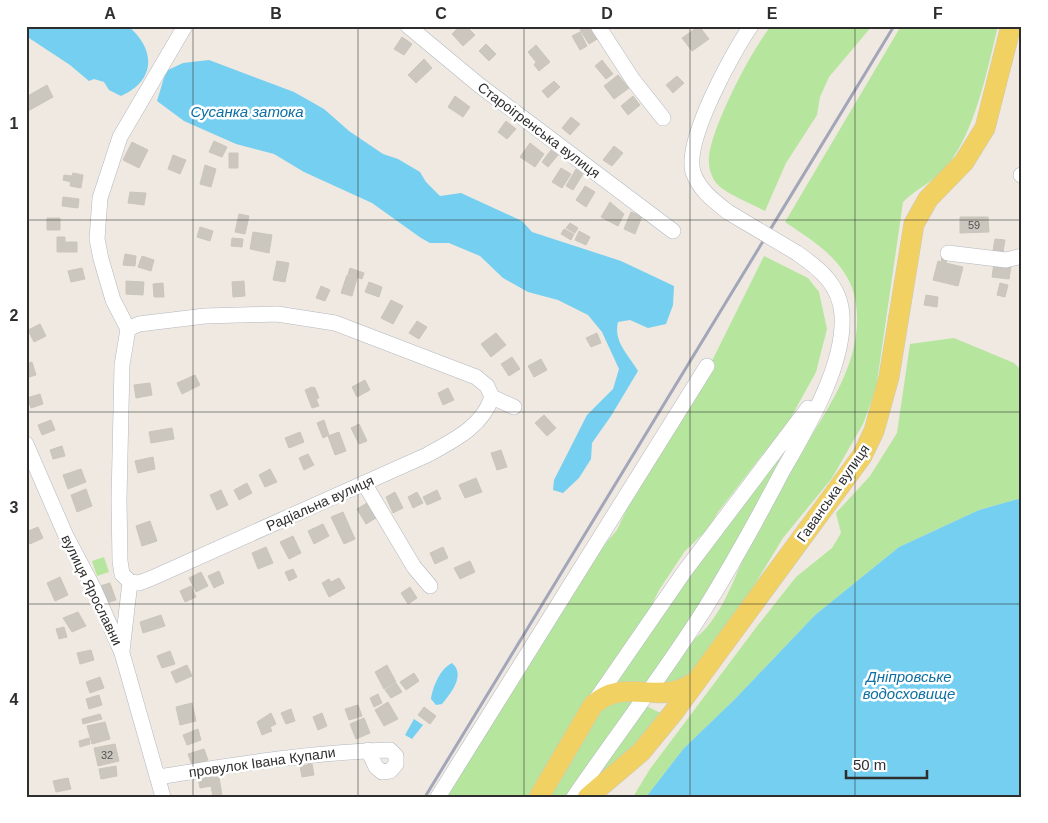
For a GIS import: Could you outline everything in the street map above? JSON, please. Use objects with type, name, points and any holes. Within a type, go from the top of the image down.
[{"type":"main road","name":"Гаванська вулиця","points":[[588,797],[640,752],[673,713],[862,456],[874,431],[890,378],[914,224],[928,199],[964,162],[985,128],[1011,26]]},
{"type":"main road","points":[[539,797],[593,705],[601,698],[618,691],[673,693],[697,680]]},
{"type":"street","points":[[122,653],[130,582],[122,574],[121,568],[119,508],[122,365],[128,329],[113,300],[101,259],[97,239],[100,198],[120,137],[186,26]]},
{"type":"street","name":"Староігренська вулиця","points":[[408,26],[479,85],[673,231]]},
{"type":"street","points":[[598,26],[633,80],[663,118]]},
{"type":"street","points":[[574,797],[722,582],[796,447],[826,386],[839,348],[842,321],[840,306],[835,289],[827,277],[797,253],[728,212],[712,199],[698,183],[693,170],[692,152],[699,126],[748,28]]},
{"type":"street","points":[[948,254],[1006,260],[1022,256]]},
{"type":"street","points":[[128,329],[139,324],[205,316],[268,314],[334,323],[476,378],[487,386],[492,397],[514,407]]},
{"type":"street","points":[[438,797],[707,366]]},
{"type":"street","points":[[593,705],[684,572],[826,386]]},
{"type":"street","name":"Радіальна вулиця","points":[[130,582],[139,583],[152,578],[364,483],[455,439],[480,421],[488,411],[492,397]]},
{"type":"street","name":"вулиця Ярославни","points":[[26,444],[66,536],[94,589],[122,653],[163,797]]},
{"type":"street","points":[[364,483],[414,567],[430,586]]},
{"type":"street","name":"провулок Івана Купали","points":[[157,777],[302,755],[368,750]]},
{"type":"green space","points":[[771,26],[872,26],[829,77],[820,97],[817,115],[786,163],[765,211],[718,185],[712,175],[709,157],[717,127],[734,89],[743,70]]},
{"type":"green space","points":[[901,26],[998,26],[985,80],[966,135],[947,166],[903,202],[876,389],[863,424],[832,478],[783,538],[746,599],[691,677],[661,686],[683,652],[715,617],[748,547],[791,469],[836,394],[852,356],[856,336],[857,315],[850,282],[826,252],[785,222]]},
{"type":"green space","points":[[764,256],[808,278],[819,292],[827,329],[816,372],[790,419],[718,512],[708,529],[685,551],[659,590],[645,619],[533,797],[443,797],[586,566],[617,530],[637,487],[707,371]]},
{"type":"green space","points":[[954,338],[1014,363],[1022,371],[1022,498],[979,510],[899,547],[815,615],[735,699],[684,748],[646,797],[633,797],[650,769],[796,577],[832,548],[841,533],[836,513],[870,476],[897,433],[910,344]]},
{"type":"green space","points":[[787,446],[718,577],[645,686],[614,685],[704,555]]},
{"type":"green space","points":[[104,557],[109,572],[97,576],[92,561]]},
{"type":"green space","points":[[636,698],[567,797],[546,797],[603,704]]},
{"type":"green space","points":[[646,706],[663,714],[635,749],[594,779]]},
{"type":"water","points":[[26,26],[128,26],[144,45],[148,64],[146,73],[141,82],[121,96],[109,90],[104,82],[94,79],[89,81],[70,65],[26,36]]},
{"type":"water","name":"Сусанка затока","points":[[209,60],[294,92],[324,109],[349,131],[383,154],[398,159],[420,172],[426,182],[440,196],[461,193],[522,221],[532,232],[621,261],[674,286],[673,305],[666,324],[648,328],[630,320],[618,322],[617,329],[620,342],[638,371],[592,443],[591,459],[579,478],[563,493],[553,490],[554,480],[587,415],[613,389],[619,369],[602,332],[588,315],[558,300],[528,292],[503,278],[480,256],[449,243],[430,243],[372,203],[304,172],[274,154],[236,144],[184,121],[157,101],[166,71],[183,63]]},
{"type":"water","name":"Дніпровське водосховище","points":[[1022,498],[1022,797],[646,797],[684,748],[735,699],[815,615],[899,547],[979,510]]},
{"type":"water","points":[[452,663],[458,673],[456,684],[442,704],[436,705],[431,699],[435,683],[444,669]]},
{"type":"water","points":[[414,719],[423,725],[412,739],[405,735]]},
{"type":"building","points":[[460,26],[466,26],[475,35],[463,46],[452,34]]},
{"type":"building","points":[[587,26],[592,26],[599,38],[589,44],[580,30]]},
{"type":"building","points":[[699,26],[709,39],[692,51],[682,38]]},
{"type":"building","points":[[580,32],[587,46],[580,50],[572,36]]},
{"type":"building","points":[[402,37],[412,44],[404,55],[394,49]]},
{"type":"building","points":[[486,44],[496,54],[489,61],[479,51]]},
{"type":"building","points":[[536,45],[550,62],[539,71],[534,65],[536,62],[528,52]]},
{"type":"building","points":[[424,59],[432,68],[416,83],[408,75]]},
{"type":"building","points":[[602,60],[613,74],[606,79],[595,66]]},
{"type":"building","points":[[618,75],[629,88],[614,99],[604,86]]},
{"type":"building","points":[[677,76],[684,83],[673,93],[666,85]]},
{"type":"building","points":[[554,81],[560,87],[548,98],[542,91]]},
{"type":"building","points":[[47,85],[53,97],[28,111],[26,97]]},
{"type":"building","points":[[455,96],[470,107],[463,117],[448,107]]},
{"type":"building","points":[[633,96],[640,105],[628,115],[621,106]]},
{"type":"building","points":[[571,117],[580,124],[570,135],[562,128]]},
{"type":"building","points":[[506,121],[516,129],[507,139],[498,132]]},
{"type":"building","points":[[214,141],[227,147],[222,157],[209,152]]},
{"type":"building","points":[[132,142],[148,150],[139,168],[123,160]]},
{"type":"building","points":[[530,143],[544,154],[535,167],[520,157]]},
{"type":"building","points":[[614,146],[623,153],[612,166],[603,160]]},
{"type":"building","points":[[551,150],[558,155],[548,167],[542,162]]},
{"type":"building","points":[[229,153],[238,153],[238,168],[229,168]]},
{"type":"building","points":[[173,155],[186,160],[180,174],[168,169]]},
{"type":"building","points":[[205,165],[216,169],[211,187],[200,184]]},
{"type":"building","points":[[561,168],[571,174],[562,188],[552,182]]},
{"type":"building","points":[[576,169],[583,174],[573,190],[566,186]]},
{"type":"building","points":[[73,173],[83,175],[81,188],[70,186],[71,182],[63,180],[64,175],[72,176]]},
{"type":"building","points":[[585,186],[595,192],[586,207],[576,200]]},
{"type":"building","points":[[130,192],[146,193],[144,205],[128,203]]},
{"type":"building","points":[[63,197],[79,199],[78,208],[62,206]]},
{"type":"building","points":[[610,202],[624,214],[618,226],[601,217]]},
{"type":"building","points":[[631,212],[642,216],[635,234],[624,229]]},
{"type":"building","points":[[239,214],[249,216],[245,234],[235,232]]},
{"type":"building","points":[[960,217],[988,217],[989,232],[960,233]]},
{"type":"building","points":[[47,218],[60,218],[60,230],[47,230]]},
{"type":"building","points":[[570,223],[578,228],[575,233],[566,228]]},
{"type":"building","points":[[200,227],[213,231],[210,241],[197,237]]},
{"type":"building","points":[[564,229],[574,234],[571,240],[561,234]]},
{"type":"building","points":[[579,231],[590,237],[586,245],[575,240]]},
{"type":"building","points":[[253,232],[272,235],[269,253],[250,249]]},
{"type":"building","points":[[57,237],[65,237],[65,242],[77,242],[77,252],[57,252]]},
{"type":"building","points":[[232,238],[243,239],[242,247],[231,246]]},
{"type":"building","points":[[995,239],[1005,240],[1003,252],[993,251]]},
{"type":"building","points":[[125,254],[136,256],[135,266],[123,265]]},
{"type":"building","points":[[142,256],[154,260],[151,271],[138,267]]},
{"type":"building","points":[[942,256],[948,257],[946,263],[963,267],[958,286],[933,280],[938,261],[941,262]]},
{"type":"building","points":[[277,261],[289,263],[285,282],[273,280]]},
{"type":"building","points":[[994,263],[1011,266],[1009,279],[992,277]]},
{"type":"building","points":[[82,268],[85,279],[71,282],[68,271]]},
{"type":"building","points":[[350,268],[364,273],[362,279],[348,274]]},
{"type":"building","points":[[347,275],[357,278],[352,296],[341,293]]},
{"type":"building","points":[[126,281],[144,282],[143,295],[126,294]]},
{"type":"building","points":[[244,281],[245,296],[233,297],[232,282]]},
{"type":"building","points":[[369,282],[382,287],[379,297],[365,292]]},
{"type":"building","points":[[163,283],[164,297],[154,297],[153,284]]},
{"type":"building","points":[[1000,283],[1008,285],[1005,297],[997,295]]},
{"type":"building","points":[[321,286],[330,290],[325,301],[316,298]]},
{"type":"building","points":[[926,295],[938,297],[937,307],[924,305]]},
{"type":"building","points":[[391,300],[403,306],[393,324],[381,318]]},
{"type":"building","points":[[417,321],[427,327],[419,339],[409,333]]},
{"type":"building","points":[[40,324],[46,336],[34,342],[28,330]]},
{"type":"building","points":[[496,333],[506,345],[491,357],[481,344]]},
{"type":"building","points":[[597,333],[601,343],[591,347],[586,338]]},
{"type":"building","points":[[512,357],[520,369],[509,376],[501,364]]},
{"type":"building","points":[[541,359],[547,370],[534,377],[528,366]]},
{"type":"building","points":[[32,362],[36,375],[26,378],[26,364]]},
{"type":"building","points":[[195,375],[200,385],[182,394],[177,383]]},
{"type":"building","points":[[365,380],[370,390],[357,397],[352,387]]},
{"type":"building","points":[[150,383],[152,395],[136,398],[134,385]]},
{"type":"building","points":[[312,387],[315,388],[319,398],[316,399],[319,406],[312,408],[305,390]]},
{"type":"building","points":[[448,388],[454,400],[443,405],[438,393]]},
{"type":"building","points":[[40,394],[43,404],[31,408],[27,398]]},
{"type":"building","points":[[544,415],[556,428],[547,436],[535,423]]},
{"type":"building","points":[[51,420],[55,430],[42,435],[38,425]]},
{"type":"building","points":[[324,420],[329,435],[323,438],[317,423]]},
{"type":"building","points":[[359,424],[367,441],[359,444],[351,428]]},
{"type":"building","points":[[172,428],[174,439],[151,443],[149,432]]},
{"type":"building","points":[[300,432],[304,442],[289,448],[285,438]]},
{"type":"building","points":[[339,432],[346,451],[335,455],[328,436]]},
{"type":"building","points":[[62,446],[65,456],[53,459],[50,450]]},
{"type":"building","points":[[501,450],[507,467],[497,470],[491,453]]},
{"type":"building","points":[[308,454],[314,465],[304,470],[299,458]]},
{"type":"building","points":[[153,457],[155,469],[138,473],[135,461]]},
{"type":"building","points":[[81,469],[86,482],[68,489],[63,475]]},
{"type":"building","points":[[270,469],[277,482],[265,487],[259,475]]},
{"type":"building","points":[[476,478],[482,492],[465,498],[459,485]]},
{"type":"building","points":[[247,483],[252,493],[239,500],[234,490]]},
{"type":"building","points":[[86,489],[92,506],[77,512],[71,495]]},
{"type":"building","points":[[221,490],[228,505],[217,510],[210,495]]},
{"type":"building","points":[[437,490],[441,499],[427,505],[423,497]]},
{"type":"building","points":[[395,492],[403,508],[393,513],[386,497]]},
{"type":"building","points":[[417,492],[423,503],[413,508],[408,497]]},
{"type":"building","points":[[367,503],[376,518],[366,524],[357,509]]},
{"type":"building","points":[[343,512],[355,539],[344,544],[331,517]]},
{"type":"building","points":[[150,521],[157,541],[142,546],[136,526]]},
{"type":"building","points":[[323,524],[329,536],[314,544],[308,531]]},
{"type":"building","points":[[38,527],[43,538],[30,544],[26,532]]},
{"type":"building","points":[[293,536],[301,553],[289,559],[280,542]]},
{"type":"building","points":[[266,547],[273,563],[258,569],[252,553]]},
{"type":"building","points":[[443,547],[448,558],[435,564],[430,553]]},
{"type":"building","points":[[470,561],[475,572],[460,579],[454,568]]},
{"type":"building","points":[[293,569],[297,577],[289,581],[285,572]]},
{"type":"building","points":[[219,571],[224,583],[214,588],[208,576]]},
{"type":"building","points":[[201,572],[208,586],[196,592],[189,578]]},
{"type":"building","points":[[60,577],[68,595],[55,601],[47,583]]},
{"type":"building","points":[[339,578],[345,588],[329,597],[322,583],[329,579],[331,582]]},
{"type":"building","points":[[110,583],[116,600],[106,603],[100,586]]},
{"type":"building","points":[[191,586],[196,597],[185,602],[180,591]]},
{"type":"building","points":[[410,587],[417,598],[408,604],[401,593]]},
{"type":"building","points":[[78,612],[86,626],[72,632],[63,618]]},
{"type":"building","points":[[161,615],[165,626],[143,633],[140,622]]},
{"type":"building","points":[[64,627],[67,637],[59,639],[56,629]]},
{"type":"building","points":[[91,650],[94,660],[80,664],[77,653]]},
{"type":"building","points":[[170,651],[175,664],[162,668],[157,656]]},
{"type":"building","points":[[187,665],[192,676],[176,683],[171,672]]},
{"type":"building","points":[[387,665],[396,682],[384,689],[375,672]]},
{"type":"building","points":[[414,673],[419,681],[406,690],[400,682]]},
{"type":"building","points":[[100,677],[104,688],[90,693],[86,682]]},
{"type":"building","points":[[396,683],[402,692],[391,698],[385,690]]},
{"type":"building","points":[[378,694],[382,703],[374,707],[370,698]]},
{"type":"building","points":[[99,695],[102,705],[89,709],[86,699]]},
{"type":"building","points":[[388,702],[398,719],[384,726],[375,710]]},
{"type":"building","points":[[192,703],[196,721],[180,725],[176,707]]},
{"type":"building","points":[[358,705],[362,716],[349,720],[345,709]]},
{"type":"building","points":[[424,707],[436,716],[430,724],[418,715]]},
{"type":"building","points":[[291,709],[295,721],[286,724],[281,713]]},
{"type":"building","points":[[271,713],[276,724],[270,727],[272,731],[262,735],[257,722]]},
{"type":"building","points":[[322,713],[327,726],[318,730],[313,717]]},
{"type":"building","points":[[100,714],[102,719],[83,724],[82,719]]},
{"type":"building","points":[[364,718],[370,733],[356,739],[350,724]]},
{"type":"building","points":[[105,722],[110,739],[92,744],[87,726]]},
{"type":"building","points":[[198,729],[201,740],[187,745],[183,735]]},
{"type":"building","points":[[89,738],[90,744],[80,747],[79,741]]},
{"type":"building","points":[[115,744],[119,761],[98,766],[94,748]]},
{"type":"building","points":[[204,749],[208,760],[192,765],[188,754]]},
{"type":"building","points":[[312,764],[314,775],[302,777],[300,766]]},
{"type":"building","points":[[116,766],[117,776],[101,779],[99,769]]},
{"type":"building","points":[[212,775],[212,778],[219,777],[222,796],[213,797],[211,786],[200,788],[198,777]]},
{"type":"building","points":[[68,778],[71,789],[56,792],[53,781]]},
{"type":"railway","points":[[425,797],[894,26]]}]
